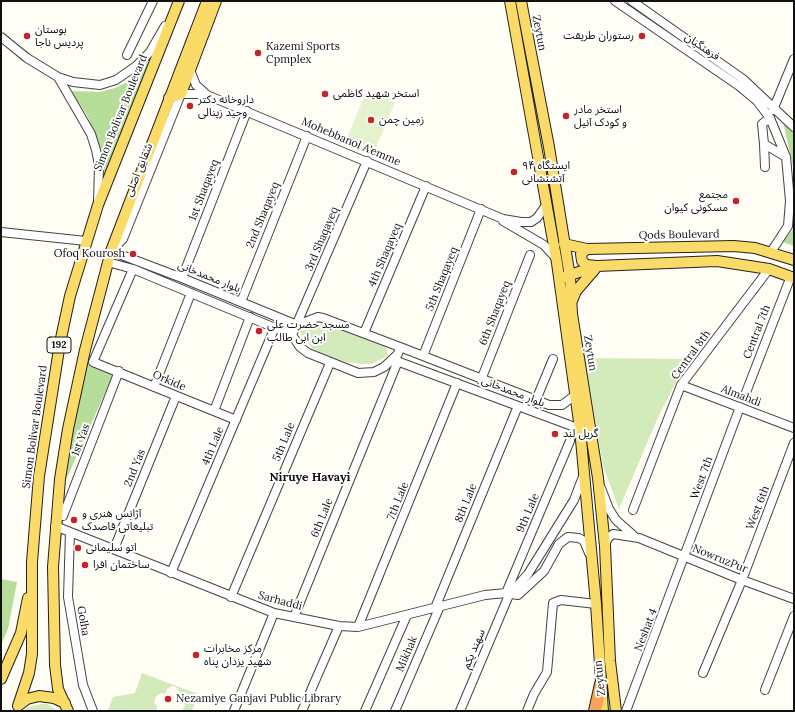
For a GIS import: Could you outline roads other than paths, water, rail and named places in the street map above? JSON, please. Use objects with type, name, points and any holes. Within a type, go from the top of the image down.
[{"type":"highway","points":[[595,711],[601,684]]},
{"type":"main road","name":"192","points":[[67,707],[58,689],[54,649],[53,563],[60,479],[68,429],[85,350],[111,251],[207,1]]},
{"type":"main road","points":[[169,98],[181,94],[216,1]]},
{"type":"main road","name":"Zeytun","points":[[510,1],[557,263],[574,396],[580,429],[596,604],[603,711]]},
{"type":"main road","name":"Zeytun","points":[[521,1],[549,147],[570,276],[571,302],[598,478],[605,546],[610,661],[616,711]]},
{"type":"main road","name":"Simon Bolivar Boulevard","points":[[16,709],[30,673],[32,654],[32,562],[39,476],[60,343],[70,296],[98,204],[178,3]]},
{"type":"main road","points":[[536,148],[549,147]]},
{"type":"main road","name":"Qods Boulevard","points":[[564,244],[587,249],[734,246],[755,248],[794,260]]},
{"type":"main road","points":[[587,249],[581,254],[582,261],[586,265],[597,266],[717,261],[769,269],[792,277]]},
{"type":"main road","points":[[559,278],[570,276],[597,266]]},
{"type":"main road","points":[[571,302],[576,291],[597,266]]},
{"type":"main road","points":[[1,679],[24,621],[32,562]]},
{"type":"main road","points":[[16,709],[27,699],[39,696],[54,698],[67,707]]},
{"type":"street","points":[[127,55],[153,1]]},
{"type":"street","name":"فرهنگیان","points":[[615,1],[739,86],[757,101],[770,118],[786,157],[790,201]]},
{"type":"street","name":"فرهنگیان","points":[[632,1],[743,79],[775,107],[794,127]]},
{"type":"street","points":[[1,36],[28,58],[58,77],[73,82],[100,85],[116,80],[136,66],[150,52],[178,3]]},
{"type":"street","points":[[765,167],[762,124],[770,118],[794,59]]},
{"type":"street","name":"Mohebbanol A'emme","points":[[190,70],[196,85],[207,94],[484,211]]},
{"type":"street","points":[[58,77],[91,134],[96,150],[98,165],[98,204]]},
{"type":"street","name":"Mohebbanol A'emme","points":[[181,94],[207,94]]},
{"type":"street","name":"شقایق اصلی","points":[[111,251],[123,239],[181,94]]},
{"type":"street","name":"1st Shaqayeq","points":[[182,278],[246,111]]},
{"type":"street","name":"2nd Shaqayeq","points":[[240,302],[307,136]]},
{"type":"street","points":[[764,144],[786,157]]},
{"type":"street","name":"3rd Shaqayeq","points":[[292,335],[298,325],[368,161]]},
{"type":"street","points":[[771,252],[788,226],[790,201],[794,184]]},
{"type":"street","name":"4th Shaqayeq","points":[[364,333],[426,186]]},
{"type":"street","points":[[790,201],[794,215]]},
{"type":"street","points":[[484,211],[503,218],[526,223],[537,218],[547,204]]},
{"type":"street","points":[[484,211],[544,245],[551,251],[557,263]]},
{"type":"street","name":"5th Shaqayeq","points":[[423,356],[484,211]]},
{"type":"street","points":[[1,232],[86,242]]},
{"type":"street","name":"بلوار محمدخانی","points":[[111,251],[298,325],[318,317],[323,318],[549,406],[562,405],[574,396]]},
{"type":"street","name":"6th Shaqayeq","points":[[481,380],[530,255]]},
{"type":"street","name":"بلوار محمدخانی","points":[[108,262],[133,269],[292,335]]},
{"type":"street","name":"Orkide","points":[[133,269],[94,362],[236,420]]},
{"type":"street","name":"Central 8th","points":[[633,510],[681,385],[769,269]]},
{"type":"street","name":"Central 7th","points":[[744,395],[792,277]]},
{"type":"street","points":[[154,386],[192,293]]},
{"type":"street","points":[[214,411],[250,317]]},
{"type":"street","name":"4th Lale","points":[[171,573],[275,328]]},
{"type":"street","points":[[292,335],[300,347],[308,353],[358,373],[367,374],[396,360]]},
{"type":"street","name":"6th Lale","points":[[294,617],[400,347]]},
{"type":"street","points":[[539,414],[544,412],[546,408],[540,402],[553,359]]},
{"type":"street","name":"بلوار محمدخانی","points":[[396,360],[580,429]]},
{"type":"street","name":"5th Lale","points":[[231,597],[330,363]]},
{"type":"street","name":"1st Yas","points":[[63,516],[119,371]]},
{"type":"street","name":"7th Lale","points":[[358,627],[458,383]]},
{"type":"street","name":"Almahdi","points":[[681,385],[794,428]]},
{"type":"street","name":"2nd Yas","points":[[114,549],[176,396]]},
{"type":"street","name":"8th Lale","points":[[437,607],[518,406]]},
{"type":"street","name":"West 7th","points":[[685,557],[740,407]]},
{"type":"street","name":"9th Lale","points":[[507,594],[570,441]]},
{"type":"street","name":"West 6th","points":[[704,673],[742,580],[794,443]]},
{"type":"street","points":[[507,594],[528,574],[570,507],[584,473]]},
{"type":"street","name":"NowruzPur","points":[[598,478],[609,509],[625,530],[639,538],[685,557],[794,599]]},
{"type":"street","name":"Sarhaddi","points":[[55,526],[274,613],[339,626],[358,627],[485,595],[518,595],[529,587],[544,571],[559,544],[568,538],[573,537],[584,541],[592,561]]},
{"type":"street","name":"Golha","points":[[70,532],[68,597],[83,685],[93,711]]},
{"type":"street","name":"NowruzPur","points":[[605,546],[608,538],[613,534],[639,538]]},
{"type":"street","name":"Neshat 4","points":[[626,711],[685,557]]},
{"type":"street","name":"سهند يكم","points":[[460,711],[507,594]]},
{"type":"street","points":[[527,711],[534,694],[547,672],[553,603],[561,600],[596,604]]},
{"type":"street","name":"Mikhak","points":[[395,711],[437,607]]},
{"type":"street","points":[[234,711],[274,613]]},
{"type":"street","name":"Mikhak","points":[[365,711],[407,615]]},
{"type":"street","points":[[765,690],[794,616]]},
{"type":"street","points":[[302,711],[339,626]]},
{"type":"place","name":"بوستان پردیس ناجا","points":[[27,36]]},
{"type":"place","name":"رستوران طریقت","points":[[642,36]]},
{"type":"place","name":"Kazemi Sports Cpmplex","points":[[258,53]]},
{"type":"place","name":"استخر شهید کاظمی","points":[[325,94]]},
{"type":"place","name":"داروخانه دکتر وحید زینالی","points":[[190,106]]},
{"type":"place","name":"استخر مادر و کودک آنیل","points":[[566,116]]},
{"type":"place","name":"زمین چمن","points":[[371,120]]},
{"type":"place","name":"ایستگاه ۹۴ آتشنشانی","points":[[514,172]]},
{"type":"place","name":"مجتمع مسکونی کیوان","points":[[736,201]]},
{"type":"place","name":"Ofoq Kourosh","points":[[133,254]]},
{"type":"place","name":"مسجد حضرت علی ابن ابی طالب","points":[[259,331]]},
{"type":"place","name":"گریل لند","points":[[555,434]]},
{"type":"place","name":"آژانس هنری و تبلیغاتی قاصدک","points":[[74,520]]},
{"type":"place","name":"اتو سلیمانی","points":[[78,548]]},
{"type":"place","name":"ساختمان افرا","points":[[85,565]]},
{"type":"place","name":"مرکز مخابرات شهید یزدان پناه","points":[[196,655]]},
{"type":"place","name":"Nezamiye Ganjavi Public Library","points":[[168,699]]},
{"type":"district","name":"Niruye Havayi","points":[[310,478]]}]
